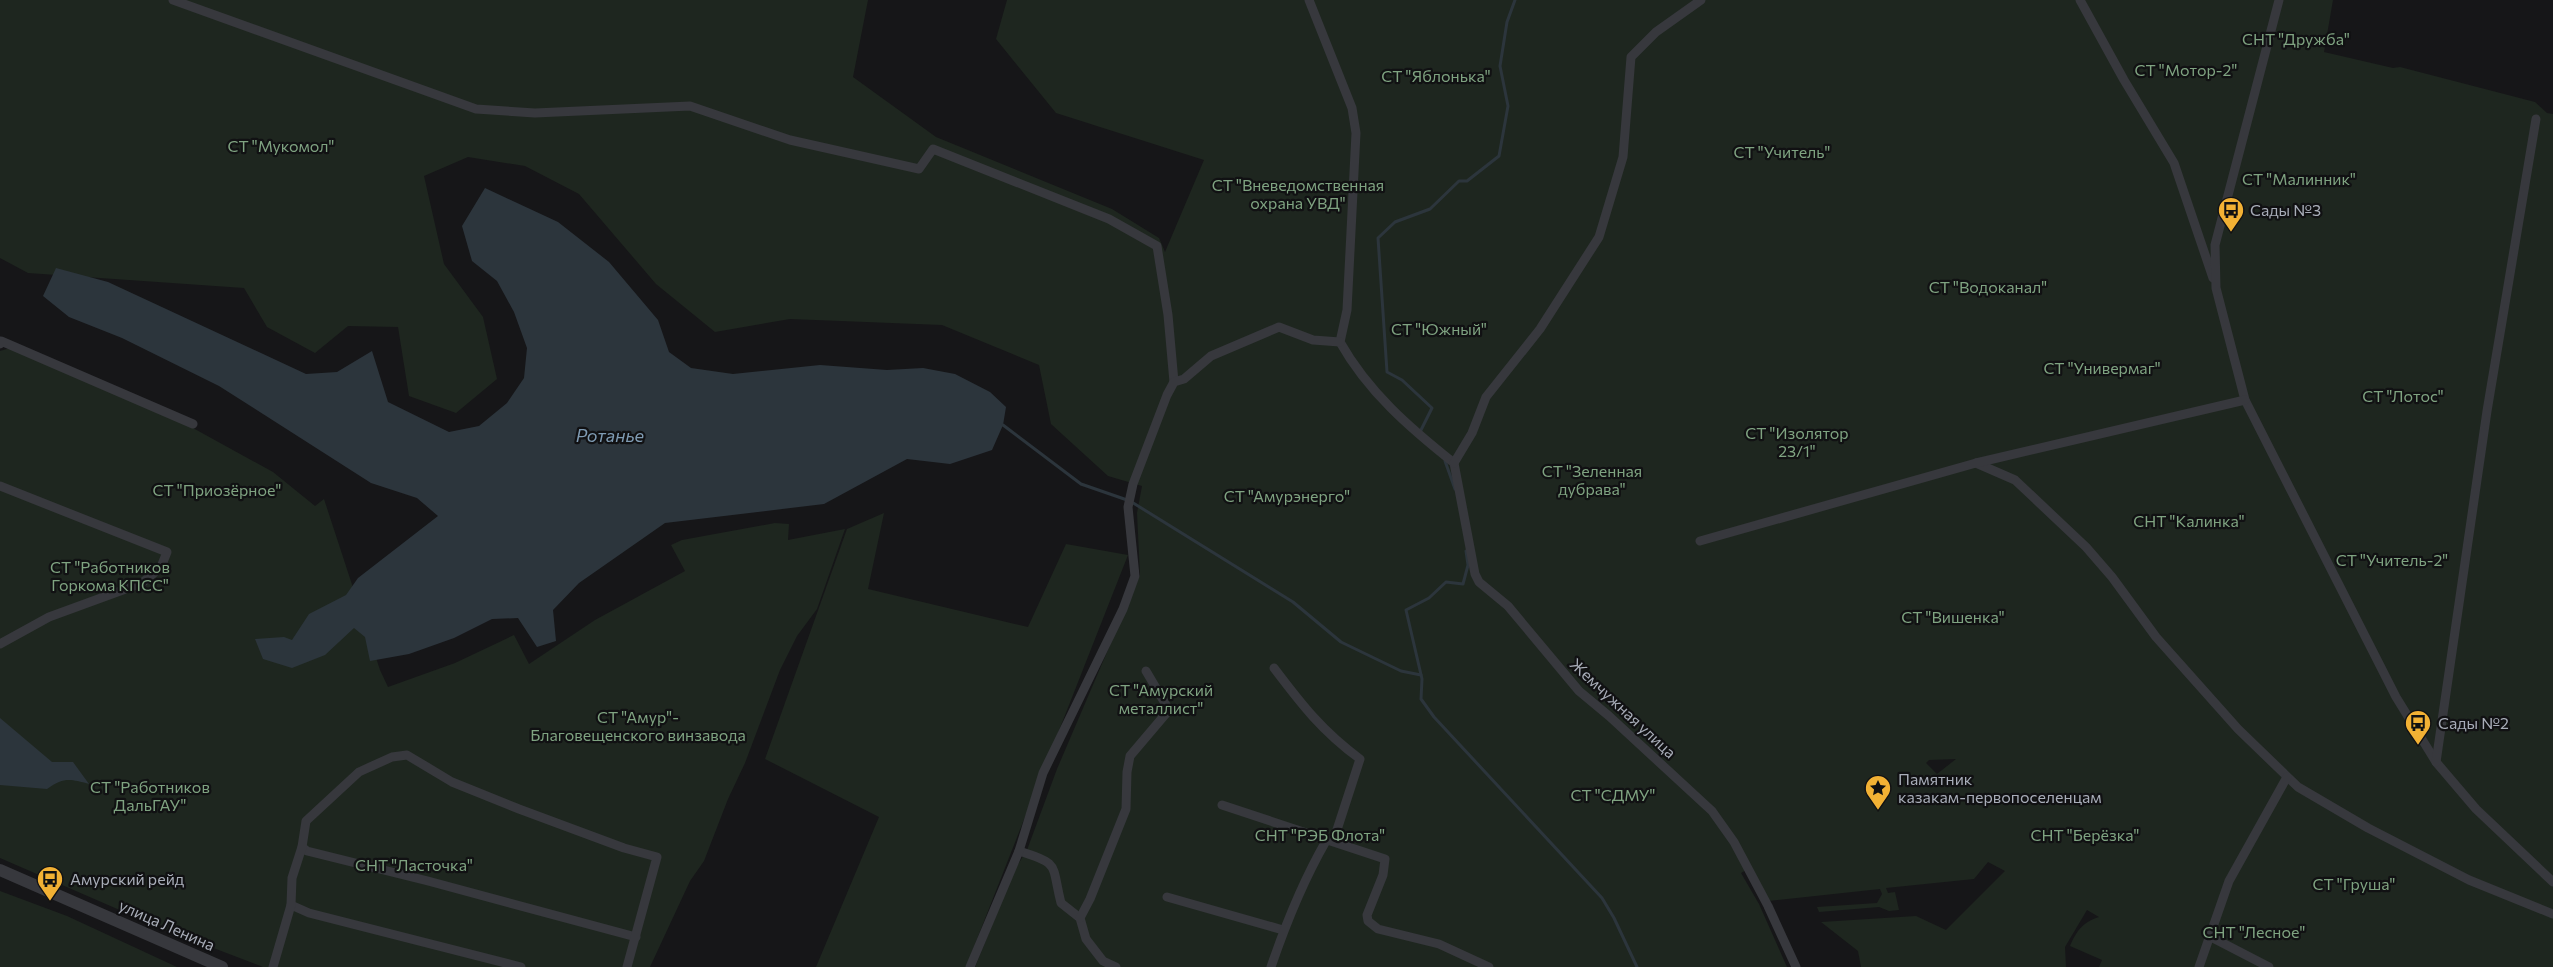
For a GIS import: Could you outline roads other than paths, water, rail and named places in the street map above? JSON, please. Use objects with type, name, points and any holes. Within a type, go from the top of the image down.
[{"type":"street","points":[[173,0],[476,109],[535,113],[690,106],[790,140],[919,169],[933,148],[1109,219],[1157,246],[1168,315],[1174,382],[1145,450],[1130,494],[1128,507],[1135,576],[1123,609],[1043,773],[1019,851],[970,967]]},
{"type":"street","points":[[1309,0],[1352,108],[1356,133],[1347,310],[1340,342],[1362,378],[1384,402],[1454,464],[1472,433],[1486,397],[1540,329],[1599,237],[1623,156],[1631,57],[1656,32],[1701,0]]},
{"type":"street","points":[[2080,0],[2124,80],[2174,163],[2216,288],[2244,400],[2396,698],[2436,762],[2476,809],[2553,882]]},
{"type":"street","points":[[2216,288],[2215,245],[2279,0]]},
{"type":"street","points":[[2436,762],[2487,411],[2536,119]]},
{"type":"street","points":[[1174,382],[1184,379],[1211,356],[1279,327],[1313,340],[1340,342]]},
{"type":"street","points":[[0,344],[1,341],[193,424]]},
{"type":"street","points":[[1700,541],[1976,463],[2244,400]]},
{"type":"street","points":[[1976,463],[2015,480],[2086,547],[2112,577],[2156,637],[2238,729],[2298,787],[2469,880],[2553,914]]},
{"type":"street","name":"Жемчужная улица","points":[[1454,464],[1475,574],[1479,582],[1508,606],[1579,691],[1712,811],[1734,842],[1768,906],[1796,967]]},
{"type":"street","points":[[0,486],[167,552],[161,567],[142,584],[49,616],[0,644]]},
{"type":"street","points":[[1271,967],[1283,930],[1308,872],[1326,841],[1335,838],[1359,759],[1333,739],[1308,713],[1274,668]]},
{"type":"street","points":[[1080,918],[1090,899],[1126,809],[1126,772],[1130,756],[1169,710],[1146,671]]},
{"type":"street","points":[[273,967],[291,905],[292,878],[302,847],[306,820],[359,772],[392,757],[407,755],[452,782],[510,806],[624,848],[657,857],[627,967]]},
{"type":"street","points":[[2199,967],[2229,881],[2287,777]]},
{"type":"street","points":[[1222,805],[1385,859],[1383,875],[1367,915],[1368,921],[1378,929],[1439,944],[1489,967]]},
{"type":"street","points":[[302,847],[307,852],[428,881],[636,937]]},
{"type":"street","points":[[1019,851],[1046,860],[1054,867],[1060,903],[1080,918],[1086,939],[1102,961],[1116,967]]},
{"type":"street","name":"улица Ленина","points":[[0,870],[222,967]]},
{"type":"street","points":[[1167,897],[1283,930]]},
{"type":"street","points":[[291,905],[309,913],[521,967]]},
{"type":"street","points":[[2211,937],[2269,967]]},
{"type":"water","name":"Ротанье","points":[[485,188],[558,222],[609,262],[658,320],[669,352],[691,368],[733,374],[820,365],[887,370],[923,368],[955,374],[990,392],[1006,407],[1003,425],[992,450],[950,464],[907,459],[824,504],[665,523],[579,583],[553,610],[556,641],[537,647],[518,618],[492,619],[454,638],[409,654],[370,661],[365,637],[354,628],[325,655],[292,668],[263,659],[255,639],[284,637],[292,640],[309,614],[346,595],[358,578],[438,516],[417,498],[371,483],[219,386],[122,338],[69,317],[43,296],[56,268],[108,282],[306,374],[337,372],[372,351],[388,402],[449,432],[479,426],[507,403],[524,378],[527,348],[514,312],[497,281],[472,261],[462,226]]},
{"type":"water","points":[[0,718],[52,762],[73,762],[89,784],[67,780],[58,782],[47,789],[0,785]]},
{"type":"waterway","points":[[1420,432],[1432,408],[1402,380],[1387,372],[1378,238],[1395,222],[1430,209],[1459,181],[1467,181],[1499,156],[1508,106],[1500,66],[1507,22],[1515,0]]},
{"type":"waterway","points":[[1003,425],[1081,484],[1130,501],[1293,602],[1341,642],[1401,671],[1421,675]]},
{"type":"waterway","points":[[1445,461],[1455,489]]},
{"type":"waterway","points":[[1466,551],[1468,565],[1463,584],[1446,582],[1429,598],[1406,610],[1422,679],[1421,699],[1434,717],[1602,898],[1637,967]]},
{"type":"place","name":"Сады №3","points":[[2231,233]]},
{"type":"place","name":"Сады №2","points":[[2418,746]]},
{"type":"place","name":"Памятник казакам-первопоселенцам","points":[[1878,811]]},
{"type":"place","name":"Амурский рейд","points":[[50,902]]},
{"type":"park label","name":"СНТ \"Дружба\"","points":[[2296,39]]},
{"type":"park label","name":"СТ \"Мотор-2\"","points":[[2186,70]]},
{"type":"park label","name":"СТ \"Яблонька\"","points":[[1436,76]]},
{"type":"park label","name":"СТ \"Мукомол\"","points":[[281,146]]},
{"type":"park label","name":"СТ \"Учитель\"","points":[[1782,152]]},
{"type":"park label","name":"СТ \"Малинник\"","points":[[2299,179]]},
{"type":"park label","name":"СТ \"Вневедомственная охрана УВД\"","points":[[1298,194]]},
{"type":"park label","name":"СТ \"Водоканал\"","points":[[1988,287]]},
{"type":"park label","name":"СТ \"Южный\"","points":[[1439,329]]},
{"type":"park label","name":"СТ \"Универмаг\"","points":[[2102,368]]},
{"type":"park label","name":"СТ \"Лотос\"","points":[[2403,396]]},
{"type":"park label","name":"СТ \"Изолятор 23/1\"","points":[[1797,442]]},
{"type":"park label","name":"СТ \"Зеленная дубрава\"","points":[[1592,480]]},
{"type":"park label","name":"СТ \"Приозёрное\"","points":[[217,490]]},
{"type":"park label","name":"СТ \"Амурэнерго\"","points":[[1287,496]]},
{"type":"park label","name":"СНТ \"Калинка\"","points":[[2189,521]]},
{"type":"park label","name":"СТ \"Учитель-2\"","points":[[2392,560]]},
{"type":"park label","name":"СТ \"Работников Горкома КПСС\"","points":[[110,576]]},
{"type":"park label","name":"СТ \"Вишенка\"","points":[[1953,617]]},
{"type":"park label","name":"СТ \"Амурский металлист\"","points":[[1161,699]]},
{"type":"park label","name":"СТ \"Амур\"- Благовещенского винзавода","points":[[638,726]]},
{"type":"park label","name":"СТ \"СДМУ\"","points":[[1613,795]]},
{"type":"park label","name":"СТ \"Работников ДальГАУ\"","points":[[150,796]]},
{"type":"park label","name":"СНТ \"РЭБ Флота\"","points":[[1320,835]]},
{"type":"park label","name":"СНТ \"Берёзка\"","points":[[2085,835]]},
{"type":"park label","name":"СНТ \"Ласточка\"","points":[[414,865]]},
{"type":"park label","name":"СТ \"Груша\"","points":[[2354,884]]},
{"type":"park label","name":"СНТ \"Лесное\"","points":[[2254,932]]}]
